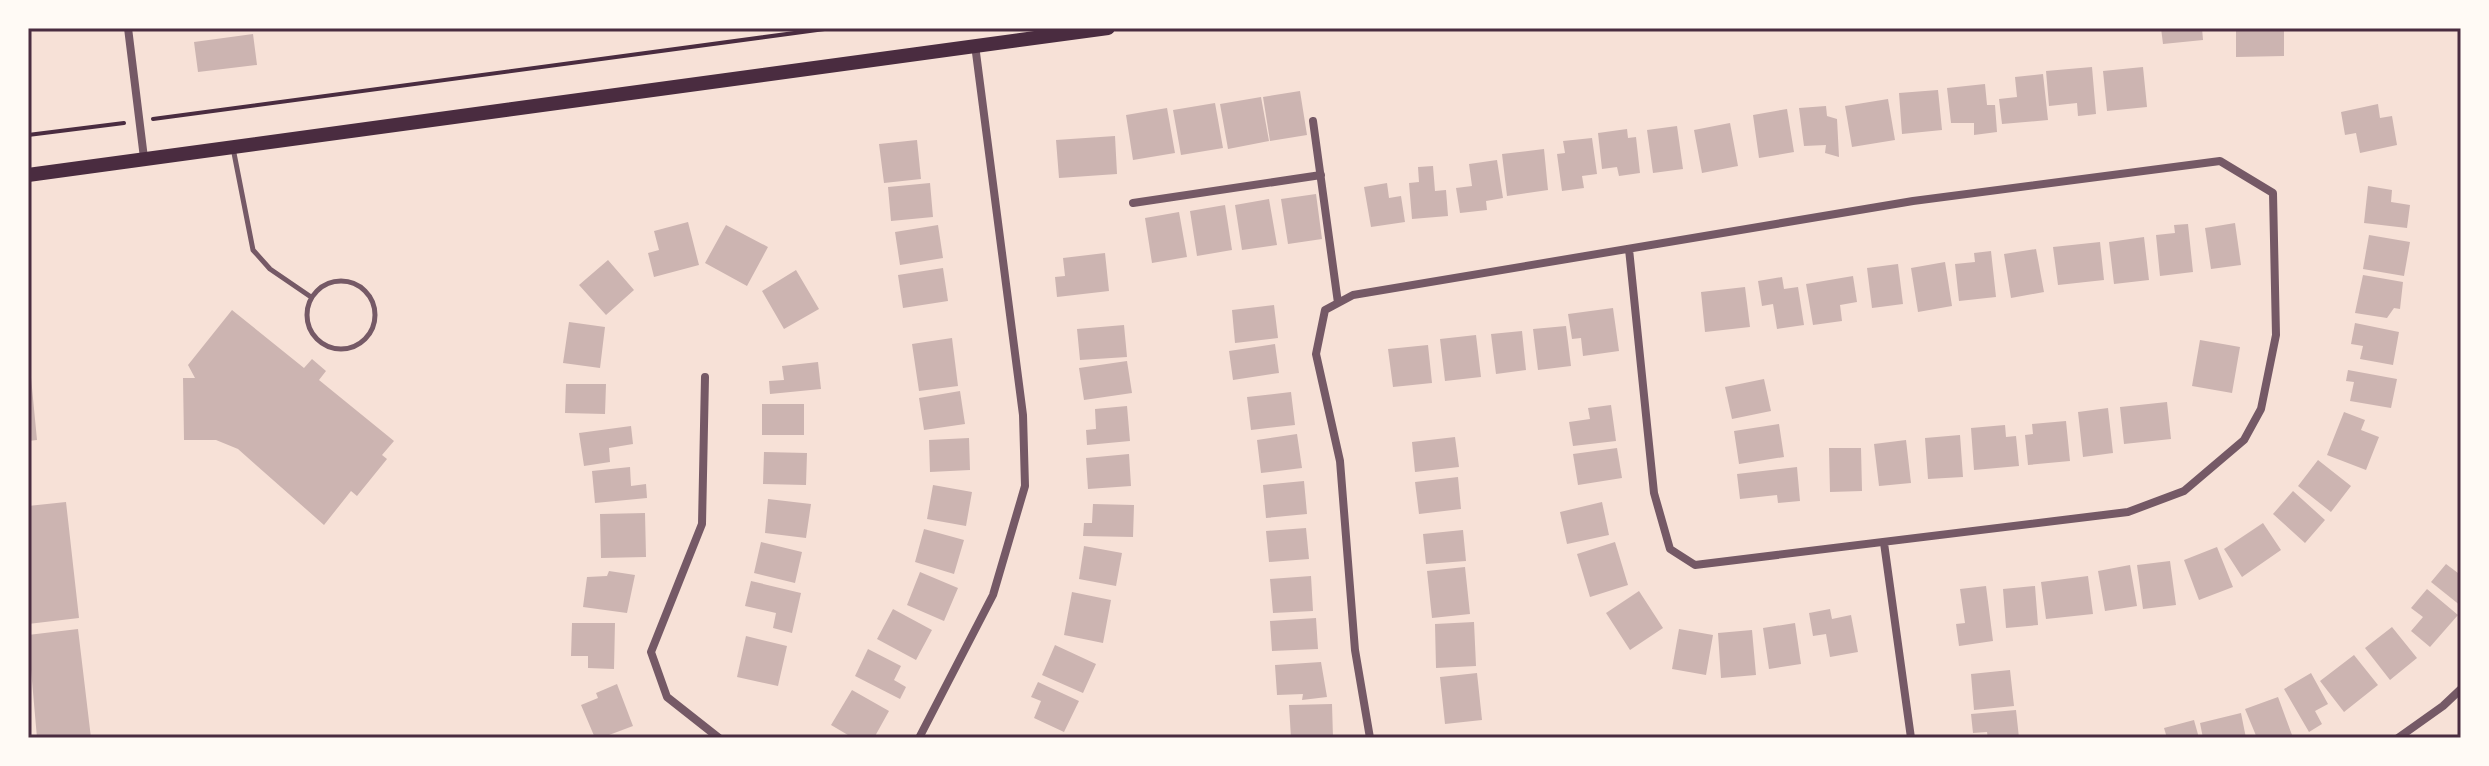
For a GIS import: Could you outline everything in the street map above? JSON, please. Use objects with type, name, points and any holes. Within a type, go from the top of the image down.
[{"type":"main road","points":[[28,175],[1108,28]]},
{"type":"street","points":[[128,28],[144,158]]},
{"type":"street","points":[[919,738],[993,595],[1025,486],[1023,415],[975,45]]},
{"type":"street","points":[[1313,121],[1338,303]]},
{"type":"street","points":[[1370,738],[1355,650],[1340,461],[1316,354],[1325,310],[1353,295],[1913,201],[2220,161],[2273,193],[2276,335],[2261,409],[2244,440],[2184,491],[2128,512],[1695,565],[1670,549],[1654,493],[1629,249]]},
{"type":"street","points":[[1133,203],[1321,175]]},
{"type":"street","points":[[705,377],[702,524],[651,652],[667,697],[719,738]]},
{"type":"street","points":[[1884,543],[1911,738]]},
{"type":"street","points":[[2398,738],[2461,689]]},
{"type":"lane","points":[[233,148],[253,250],[270,269],[311,297]]},
{"type":"lane","points":[[329,282],[353,282],[371,296],[376,319],[365,341],[342,350],[319,342],[307,321],[311,297],[329,282]]},
{"type":"path","points":[[160,118],[832,28]]},
{"type":"path","points":[[28,135],[116,124]]},
{"type":"building","points":[[2161,28],[2202,28],[2203,40],[2163,44]]},
{"type":"building","points":[[2236,28],[2284,28],[2284,56],[2236,57]]},
{"type":"building","points":[[253,34],[257,65],[198,72],[194,42]]},
{"type":"building","points":[[2092,67],[2096,114],[2078,116],[2077,103],[2049,106],[2046,71]]},
{"type":"building","points":[[2143,67],[2147,107],[2107,111],[2103,71]]},
{"type":"building","points":[[2043,74],[2048,120],[2002,124],[1999,99],[2017,97],[2015,77]]},
{"type":"building","points":[[1985,84],[1987,105],[1995,105],[1997,132],[1974,135],[1974,123],[1951,123],[1947,88]]},
{"type":"building","points":[[1938,90],[1942,130],[1902,134],[1899,93]]},
{"type":"building","points":[[1300,91],[1307,135],[1270,141],[1263,97]]},
{"type":"building","points":[[1261,97],[1269,141],[1228,149],[1220,104]]},
{"type":"building","points":[[1888,99],[1895,140],[1852,147],[1845,106]]},
{"type":"building","points":[[1215,103],[1223,148],[1181,155],[1173,110]]},
{"type":"building","points":[[2378,104],[2380,118],[2392,116],[2397,145],[2360,153],[2356,133],[2345,135],[2341,112]]},
{"type":"building","points":[[1826,106],[1827,116],[1837,119],[1839,157],[1825,153],[1826,145],[1804,146],[1799,108]]},
{"type":"building","points":[[1167,108],[1175,153],[1133,160],[1126,115]]},
{"type":"building","points":[[1787,109],[1794,152],[1759,158],[1753,115]]},
{"type":"building","points":[[1730,123],[1738,166],[1702,173],[1694,130]]},
{"type":"building","points":[[1677,126],[1683,169],[1653,173],[1647,130]]},
{"type":"building","points":[[1627,129],[1628,138],[1636,137],[1640,173],[1619,176],[1617,167],[1602,169],[1598,133]]},
{"type":"building","points":[[1115,136],[1117,174],[1059,178],[1056,140]]},
{"type":"building","points":[[1592,138],[1597,174],[1582,176],[1584,188],[1562,191],[1557,154],[1565,153],[1563,141]]},
{"type":"building","points":[[917,140],[921,179],[884,183],[879,144]]},
{"type":"building","points":[[1544,149],[1548,190],[1507,196],[1502,154]]},
{"type":"building","points":[[1497,160],[1503,198],[1486,201],[1487,210],[1460,213],[1456,188],[1472,186],[1469,164]]},
{"type":"building","points":[[1433,166],[1435,191],[1446,190],[1448,216],[1412,219],[1409,183],[1419,182],[1418,167]]},
{"type":"building","points":[[930,183],[933,217],[891,221],[888,187]]},
{"type":"building","points":[[1387,183],[1389,198],[1401,196],[1405,222],[1371,227],[1364,187]]},
{"type":"building","points":[[2368,186],[2392,190],[2391,202],[2410,205],[2407,228],[2364,223]]},
{"type":"building","points":[[1316,194],[1322,239],[1288,244],[1281,199]]},
{"type":"building","points":[[1269,199],[1277,245],[1242,250],[1235,205]]},
{"type":"building","points":[[1225,205],[1232,250],[1197,256],[1190,211]]},
{"type":"building","points":[[1179,212],[1187,257],[1152,263],[1145,218]]},
{"type":"building","points":[[688,222],[699,265],[654,277],[648,253],[659,250],[654,231]]},
{"type":"building","points":[[2235,223],[2241,265],[2211,269],[2205,228]]},
{"type":"building","points":[[2188,224],[2193,272],[2160,276],[2156,235],[2175,233],[2174,225]]},
{"type":"building","points":[[726,225],[768,247],[747,286],[705,263]]},
{"type":"building","points":[[938,225],[943,258],[900,265],[895,232]]},
{"type":"building","points":[[2369,235],[2410,242],[2404,276],[2363,269]]},
{"type":"building","points":[[2144,237],[2149,280],[2114,284],[2109,242]]},
{"type":"building","points":[[2100,242],[2104,280],[2058,285],[2053,247]]},
{"type":"building","points":[[2036,249],[2044,292],[2011,298],[2004,254]]},
{"type":"building","points":[[1991,251],[1996,297],[1959,301],[1955,264],[1975,262],[1974,253]]},
{"type":"building","points":[[1105,253],[1109,291],[1057,297],[1055,277],[1065,276],[1063,258]]},
{"type":"building","points":[[608,260],[634,290],[606,315],[579,285]]},
{"type":"building","points":[[1945,262],[1952,306],[1918,312],[1911,268]]},
{"type":"building","points":[[1898,264],[1903,304],[1872,308],[1867,268]]},
{"type":"building","points":[[943,268],[948,301],[903,308],[898,275]]},
{"type":"building","points":[[796,270],[819,309],[784,329],[762,291]]},
{"type":"building","points":[[2363,275],[2403,282],[2400,309],[2394,308],[2387,318],[2355,313]]},
{"type":"building","points":[[1853,276],[1857,302],[1840,305],[1842,321],[1813,325],[1806,284]]},
{"type":"building","points":[[1782,277],[1784,289],[1798,287],[1804,325],[1777,329],[1773,304],[1762,306],[1758,281]]},
{"type":"building","points":[[1745,287],[1750,327],[1705,332],[1701,292]]},
{"type":"building","points":[[1274,305],[1278,338],[1235,343],[1232,310]]},
{"type":"building","points":[[1613,308],[1619,351],[1583,356],[1581,338],[1572,339],[1568,314]]},
{"type":"building","points":[[232,310],[304,368],[312,359],[326,371],[319,380],[394,441],[382,455],[387,459],[357,496],[351,491],[324,525],[238,449],[216,440],[184,440],[183,378],[195,378],[188,365]]},
{"type":"building","points":[[569,322],[605,327],[600,368],[563,363]]},
{"type":"building","points":[[2355,323],[2399,332],[2393,365],[2360,359],[2363,346],[2351,344]]},
{"type":"building","points":[[1124,325],[1127,357],[1080,360],[1077,329]]},
{"type":"building","points":[[1566,326],[1571,366],[1538,370],[1533,329]]},
{"type":"building","points":[[1522,331],[1526,370],[1496,374],[1491,334]]},
{"type":"building","points":[[1476,335],[1481,377],[1445,381],[1440,339]]},
{"type":"building","points":[[952,338],[958,386],[919,391],[912,344]]},
{"type":"building","points":[[2200,340],[2240,347],[2232,393],[2192,386]]},
{"type":"building","points":[[1275,344],[1279,373],[1233,380],[1229,351]]},
{"type":"building","points":[[1428,345],[1432,383],[1393,387],[1388,349]]},
{"type":"building","points":[[1127,361],[1132,393],[1084,400],[1079,368]]},
{"type":"building","points":[[818,362],[821,389],[770,394],[769,381],[784,380],[782,366]]},
{"type":"building","points":[[28,367],[37,440],[28,441]]},
{"type":"building","points":[[2348,370],[2397,379],[2391,408],[2350,401],[2354,382],[2346,381]]},
{"type":"building","points":[[1764,379],[1771,411],[1732,419],[1725,387]]},
{"type":"building","points":[[566,384],[606,384],[605,414],[565,413]]},
{"type":"building","points":[[960,391],[965,424],[924,430],[919,398]]},
{"type":"building","points":[[1291,392],[1295,425],[1251,430],[1247,397]]},
{"type":"building","points":[[2167,402],[2171,439],[2124,444],[2120,407]]},
{"type":"building","points":[[762,404],[804,404],[804,435],[762,435]]},
{"type":"building","points":[[1611,405],[1616,441],[1573,446],[1569,422],[1590,419],[1588,408]]},
{"type":"building","points":[[1127,406],[1130,441],[1087,445],[1086,430],[1096,429],[1095,409]]},
{"type":"building","points":[[2108,408],[2113,453],[2083,457],[2078,412]]},
{"type":"building","points":[[2344,412],[2365,420],[2361,430],[2379,437],[2366,470],[2327,455]]},
{"type":"building","points":[[2066,421],[2070,461],[2028,465],[2025,435],[2033,434],[2032,424]]},
{"type":"building","points":[[1779,424],[1784,457],[1739,464],[1734,431]]},
{"type":"building","points":[[2005,425],[2006,437],[2016,436],[2019,466],[1974,470],[1971,428]]},
{"type":"building","points":[[631,426],[633,444],[609,448],[610,462],[584,466],[579,433]]},
{"type":"building","points":[[1297,434],[1302,468],[1261,473],[1257,440]]},
{"type":"building","points":[[1960,435],[1963,477],[1928,479],[1925,438]]},
{"type":"building","points":[[1455,437],[1459,467],[1415,472],[1412,442]]},
{"type":"building","points":[[969,438],[970,470],[930,472],[929,440]]},
{"type":"building","points":[[1906,440],[1911,483],[1879,486],[1874,444]]},
{"type":"building","points":[[1617,448],[1622,478],[1578,485],[1573,454]]},
{"type":"building","points":[[1829,448],[1861,448],[1862,491],[1830,492]]},
{"type":"building","points":[[764,452],[807,453],[806,485],[763,484]]},
{"type":"building","points":[[1129,454],[1131,486],[1088,489],[1086,458]]},
{"type":"building","points":[[2318,460],[2351,486],[2331,512],[2298,486]]},
{"type":"building","points":[[630,467],[631,486],[646,484],[647,498],[595,503],[592,471]]},
{"type":"building","points":[[1797,467],[1800,501],[1778,503],[1777,495],[1740,499],[1737,474]]},
{"type":"building","points":[[1458,477],[1461,509],[1419,514],[1415,482]]},
{"type":"building","points":[[1304,481],[1307,514],[1266,518],[1263,485]]},
{"type":"building","points":[[933,485],[972,492],[966,526],[927,519]]},
{"type":"building","points":[[2293,491],[2325,520],[2305,543],[2273,514]]},
{"type":"building","points":[[768,499],[811,504],[806,538],[765,533]]},
{"type":"building","points":[[66,502],[79,618],[28,624],[28,506]]},
{"type":"building","points":[[1602,502],[1609,535],[1567,544],[1560,512]]},
{"type":"building","points":[[1093,504],[1134,505],[1133,537],[1083,536],[1084,523],[1092,523]]},
{"type":"building","points":[[645,513],[646,557],[601,558],[600,514]]},
{"type":"building","points":[[2263,523],[2281,550],[2242,577],[2224,549]]},
{"type":"building","points":[[1306,528],[1309,559],[1269,562],[1266,531]]},
{"type":"building","points":[[924,529],[964,540],[954,574],[915,562]]},
{"type":"building","points":[[1463,530],[1466,561],[1426,564],[1423,534]]},
{"type":"building","points":[[761,542],[802,552],[795,583],[754,573]]},
{"type":"building","points":[[1615,542],[1628,585],[1590,597],[1577,554]]},
{"type":"building","points":[[1084,546],[1122,553],[1116,586],[1079,579]]},
{"type":"building","points":[[2217,547],[2233,587],[2199,600],[2184,560]]},
{"type":"building","points":[[2170,561],[2176,605],[2143,609],[2137,565]]},
{"type":"building","points":[[2446,564],[2458,573],[2461,569],[2461,606],[2431,582]]},
{"type":"building","points":[[2130,565],[2137,606],[2105,611],[2098,571]]},
{"type":"building","points":[[1465,567],[1470,614],[1432,618],[1427,571]]},
{"type":"building","points":[[609,571],[635,575],[627,613],[583,607],[587,577],[607,576]]},
{"type":"building","points":[[920,572],[958,588],[944,621],[907,605]]},
{"type":"building","points":[[1311,576],[1313,611],[1273,613],[1270,579]]},
{"type":"building","points":[[2088,576],[2093,614],[2046,619],[2041,582]]},
{"type":"building","points":[[751,581],[801,593],[792,633],[773,628],[776,613],[745,606]]},
{"type":"building","points":[[1986,586],[1993,641],[1959,646],[1956,624],[1965,623],[1960,589]]},
{"type":"building","points":[[2035,586],[2038,625],[2006,628],[2003,589]]},
{"type":"building","points":[[2427,589],[2458,615],[2430,647],[2411,631],[2423,617],[2411,608]]},
{"type":"building","points":[[1639,591],[1663,628],[1630,650],[1606,613]]},
{"type":"building","points":[[1072,592],[1111,600],[1103,643],[1064,635]]},
{"type":"building","points":[[893,609],[932,630],[916,660],[877,639]]},
{"type":"building","points":[[1830,609],[1832,619],[1851,615],[1858,652],[1830,657],[1826,634],[1813,636],[1809,613]]},
{"type":"building","points":[[1316,618],[1318,649],[1272,651],[1270,621]]},
{"type":"building","points":[[1474,622],[1476,666],[1436,668],[1435,624]]},
{"type":"building","points":[[572,623],[615,623],[614,669],[588,668],[588,656],[571,656]]},
{"type":"building","points":[[1795,623],[1801,664],[1769,669],[1763,628]]},
{"type":"building","points":[[2392,627],[2417,658],[2390,680],[2365,648]]},
{"type":"building","points":[[78,629],[91,738],[37,738],[28,635]]},
{"type":"building","points":[[1679,629],[1713,635],[1706,675],[1672,669]]},
{"type":"building","points":[[1752,630],[1756,675],[1721,678],[1718,633]]},
{"type":"building","points":[[746,636],[787,646],[778,686],[737,677]]},
{"type":"building","points":[[1055,645],[1096,664],[1083,693],[1042,675]]},
{"type":"building","points":[[868,649],[901,666],[894,680],[906,687],[900,699],[855,676]]},
{"type":"building","points":[[2354,655],[2378,685],[2344,712],[2320,681]]},
{"type":"building","points":[[1321,662],[1327,697],[1302,700],[1303,694],[1277,695],[1275,665]]},
{"type":"building","points":[[2010,670],[2014,706],[1974,710],[1971,674]]},
{"type":"building","points":[[1477,673],[1482,720],[1445,724],[1440,677]]},
{"type":"building","points":[[2311,673],[2328,704],[2315,711],[2322,724],[2309,732],[2284,689]]},
{"type":"building","points":[[1038,682],[1079,701],[1064,732],[1034,718],[1041,701],[1031,697]]},
{"type":"building","points":[[617,684],[633,726],[595,738],[581,705],[598,698],[596,693]]},
{"type":"building","points":[[852,690],[889,711],[874,738],[853,738],[831,725]]},
{"type":"building","points":[[2278,697],[2292,735],[2257,738],[2245,709]]},
{"type":"building","points":[[1332,704],[1333,738],[1291,738],[1289,705]]},
{"type":"building","points":[[2016,710],[2019,738],[1988,738],[1987,732],[1973,733],[1971,714]]},
{"type":"building","points":[[2241,713],[2246,738],[2203,738],[2200,723]]},
{"type":"building","points":[[2194,720],[2199,738],[2167,738],[2164,728]]}]
